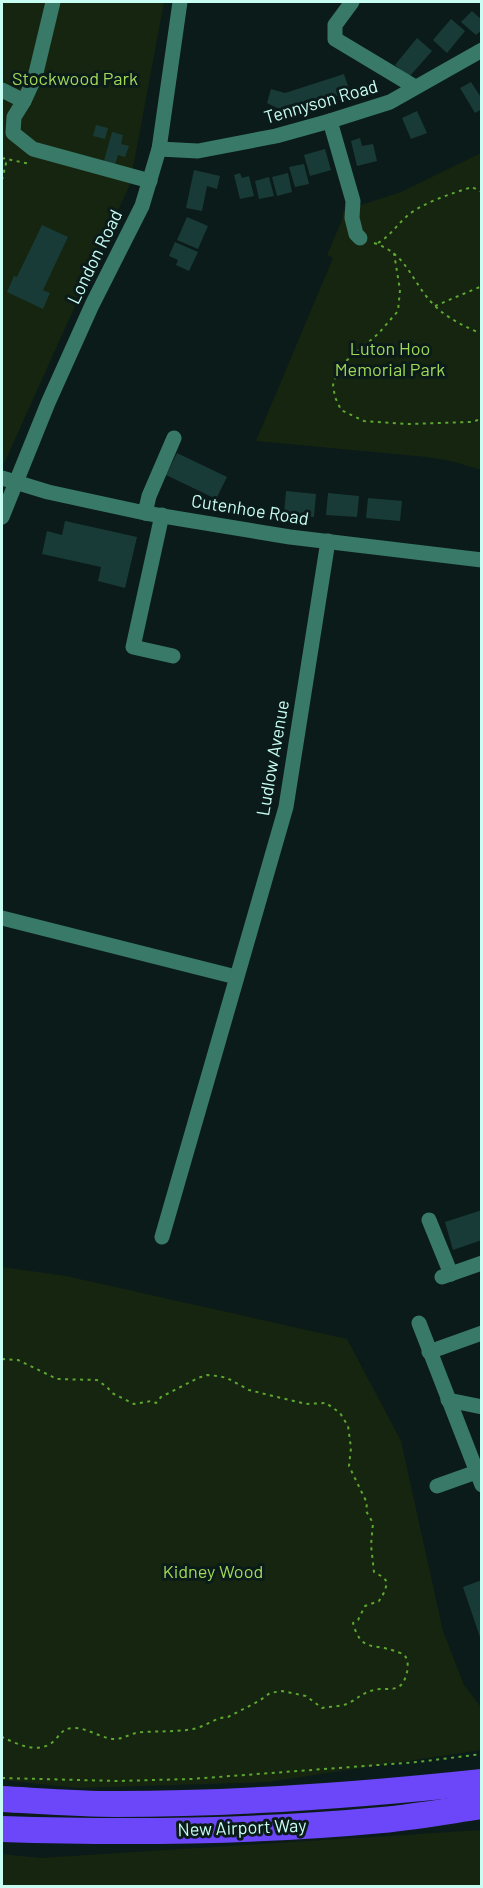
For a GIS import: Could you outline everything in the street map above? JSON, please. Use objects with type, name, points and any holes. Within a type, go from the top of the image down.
[{"type":"highway","points":[[393,1791],[482,1768]]},
{"type":"highway","name":"New Airport Way","points":[[2,1799],[113,1804],[200,1803],[393,1791],[482,1782]]},
{"type":"highway","name":"New Airport Way","points":[[2,1828],[118,1832],[273,1828],[383,1820],[482,1806]]},
{"type":"highway","points":[[383,1820],[482,1819]]},
{"type":"street","points":[[53,2],[35,77],[14,117],[13,133],[33,150],[150,181]]},
{"type":"street","name":"London Road","points":[[2,517],[8,479],[142,206],[159,149],[180,2]]},
{"type":"street","points":[[352,2],[335,25],[335,39],[415,87]]},
{"type":"street","name":"Tennyson Road","points":[[159,149],[198,151],[276,136],[330,121],[390,102],[482,50]]},
{"type":"street","points":[[2,90],[24,101]]},
{"type":"street","points":[[330,121],[353,201],[352,218],[356,234],[360,238]]},
{"type":"street","points":[[145,513],[149,496],[174,438]]},
{"type":"street","name":"Cutenhoe Road","points":[[8,479],[48,492],[145,513],[290,537],[482,560]]},
{"type":"street","points":[[162,515],[133,647],[173,656]]},
{"type":"street","name":"Ludlow Avenue","points":[[162,1237],[286,807],[328,541]]},
{"type":"street","points":[[2,918],[236,977]]},
{"type":"street","points":[[429,1220],[447,1276],[482,1263]]},
{"type":"street","points":[[419,1323],[480,1475],[436,1486]]},
{"type":"street","points":[[429,1352],[482,1333]]},
{"type":"street","points":[[448,1400],[482,1407]]},
{"type":"path","points":[[2,180],[7,159]]},
{"type":"path","points":[[376,244],[388,237],[407,215],[441,197],[472,187],[482,192]]},
{"type":"path","points":[[360,238],[383,246],[394,254],[405,263],[417,285],[435,306],[454,322],[482,334]]},
{"type":"path","points":[[394,254],[400,290],[398,310],[378,334],[339,367],[333,385],[341,410],[364,421],[408,424],[482,419]]},
{"type":"path","points":[[435,306],[482,286]]},
{"type":"path","points":[[2,1359],[18,1360],[57,1379],[97,1380],[112,1393],[134,1404],[151,1401],[156,1403],[161,1397],[207,1375],[227,1378],[249,1390],[306,1404],[326,1403],[332,1407],[340,1413],[348,1426],[351,1448],[349,1466],[367,1503],[366,1511],[373,1522],[371,1545],[374,1572],[387,1582],[379,1601],[365,1606],[358,1620],[353,1623],[356,1635],[360,1642],[371,1647],[389,1649],[403,1654],[407,1659],[407,1673],[401,1685],[393,1689],[374,1690],[343,1705],[322,1708],[306,1696],[282,1691],[270,1694],[228,1717],[222,1717],[208,1725],[194,1729],[158,1733],[142,1732],[114,1739],[102,1737],[84,1728],[69,1728],[60,1732],[54,1741],[35,1748],[2,1737]]},
{"type":"path","points":[[2,1778],[118,1781],[191,1779],[418,1762],[482,1754]]},
{"type":"green space","name":"Stockwood Park","points":[[2,2],[164,2],[130,184],[2,468]]},
{"type":"green space","name":"Luton Hoo Memorial Park","points":[[481,153],[481,470],[427,457],[256,441],[333,258],[327,255],[342,220],[343,211],[401,192]]},
{"type":"green space","name":"Kidney Wood","points":[[2,1267],[66,1276],[347,1339],[401,1441],[443,1631],[464,1685],[481,1707],[481,1750],[268,1782],[78,1788],[2,1780]]},
{"type":"green space","points":[[481,1830],[481,1886],[2,1886],[2,1854],[41,1858]]},
{"type":"building","points":[[472,11],[482,20],[482,30],[476,35],[461,22]]},
{"type":"building","points":[[451,19],[465,31],[447,53],[433,40]]},
{"type":"building","points":[[417,38],[432,51],[409,77],[395,65]]},
{"type":"building","points":[[344,74],[350,92],[296,109],[289,104],[287,113],[267,103],[271,89],[285,93]]},
{"type":"building","points":[[471,82],[482,99],[482,109],[475,113],[460,88]]},
{"type":"building","points":[[417,111],[427,133],[411,139],[402,118]]},
{"type":"building","points":[[96,125],[108,128],[105,139],[93,136]]},
{"type":"building","points":[[112,132],[123,135],[121,144],[129,146],[125,157],[118,155],[115,165],[104,161]]},
{"type":"building","points":[[360,138],[362,146],[373,144],[377,161],[357,166],[351,141]]},
{"type":"building","points":[[325,149],[331,170],[310,176],[304,155]]},
{"type":"building","points":[[304,164],[309,184],[295,187],[289,167]]},
{"type":"building","points":[[194,170],[220,176],[217,189],[207,186],[202,211],[186,208]]},
{"type":"building","points":[[240,173],[242,178],[249,176],[254,196],[240,199],[234,175]]},
{"type":"building","points":[[288,173],[292,192],[277,196],[272,177]]},
{"type":"building","points":[[269,177],[274,196],[259,199],[255,181]]},
{"type":"building","points":[[187,217],[208,226],[198,249],[177,240]]},
{"type":"building","points":[[42,225],[68,237],[43,290],[50,293],[43,309],[7,292],[14,276],[17,277]]},
{"type":"building","points":[[175,242],[198,252],[189,271],[176,265],[178,260],[169,256]]},
{"type":"building","points":[[177,453],[227,477],[216,499],[166,475]]},
{"type":"building","points":[[286,491],[316,494],[314,517],[284,514]]},
{"type":"building","points":[[328,493],[359,496],[357,517],[326,515]]},
{"type":"building","points":[[368,498],[402,501],[400,521],[366,518]]},
{"type":"building","points":[[65,521],[137,537],[125,588],[98,581],[101,567],[42,554],[47,531],[62,535]]},
{"type":"building","points":[[482,1210],[482,1240],[453,1250],[445,1222]]},
{"type":"building","points":[[482,1580],[482,1640],[481,1640],[463,1587]]}]
